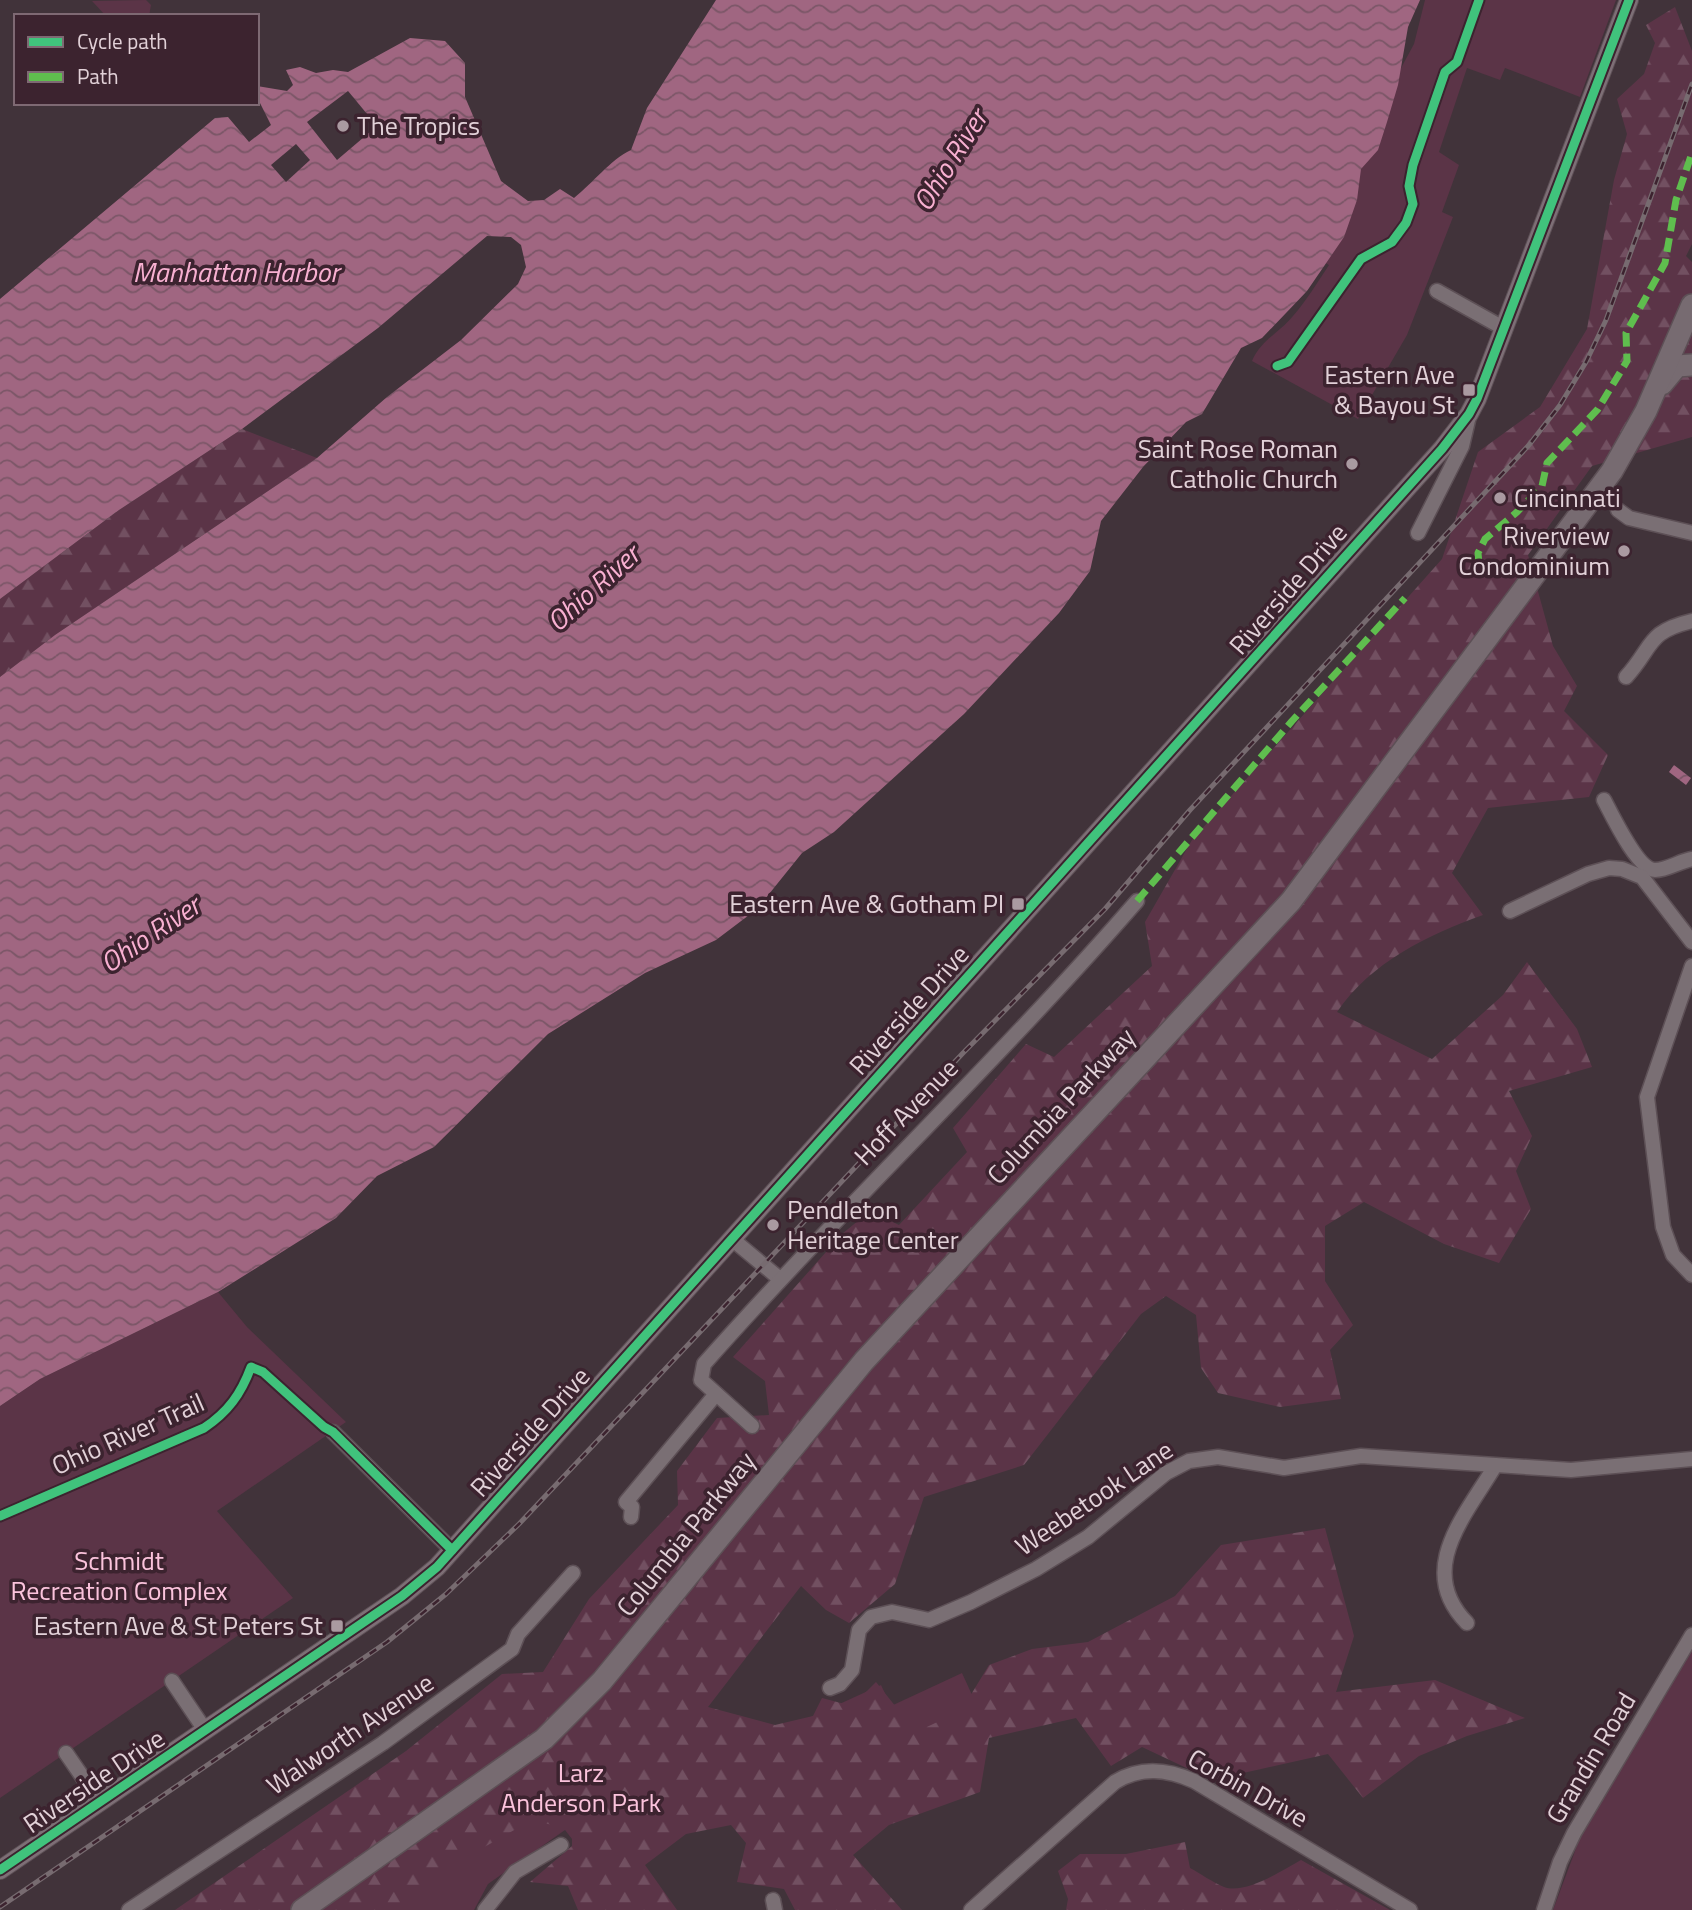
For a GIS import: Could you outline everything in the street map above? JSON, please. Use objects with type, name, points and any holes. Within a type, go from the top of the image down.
[{"type":"highway","name":"Columbia Parkway","points":[[302,1910],[544,1739],[602,1681],[864,1361],[1291,901],[1612,471],[1651,400],[1690,317]]},
{"type":"highway","points":[[1651,400],[1667,375],[1678,366],[1692,365]]},
{"type":"main road","name":"Riverside Drive","points":[[0,1870],[402,1596],[452,1549],[1224,693],[1469,414],[1505,329],[1629,0]]},
{"type":"street","points":[[1437,291],[1505,329]]},
{"type":"street","points":[[1418,533],[1462,446],[1469,414]]},
{"type":"street","points":[[1618,510],[1629,518],[1692,533]]},
{"type":"street","points":[[1626,677],[1654,637],[1670,626],[1692,621]]},
{"type":"street","points":[[1604,800],[1639,861],[1649,870],[1658,870],[1692,859]]},
{"type":"street","points":[[1510,911],[1588,874],[1609,868],[1622,869],[1634,873],[1649,884],[1692,942]]},
{"type":"street","name":"Hoff Avenue","points":[[714,1393],[701,1380],[701,1369],[780,1279],[1076,971],[1137,901]]},
{"type":"street","points":[[1692,966],[1671,1020],[1647,1105],[1658,1165],[1663,1227],[1673,1255],[1692,1275]]},
{"type":"street","points":[[732,1239],[780,1279]]},
{"type":"street","points":[[631,1517],[632,1507],[626,1502],[714,1393],[752,1426]]},
{"type":"street","points":[[333,1432],[452,1549]]},
{"type":"street","name":"Weebetook Lane","points":[[831,1688],[841,1684],[852,1670],[859,1630],[871,1617],[892,1612],[929,1620],[981,1597],[1088,1536],[1166,1473],[1189,1461],[1217,1457],[1284,1468],[1361,1457],[1495,1466],[1609,1469],[1692,1460]]},
{"type":"street","points":[[1467,1623],[1446,1593],[1444,1567],[1451,1539],[1495,1466]]},
{"type":"street","name":"Walworth Avenue","points":[[129,1910],[383,1743],[512,1649],[518,1634],[573,1573]]},
{"type":"street","name":"Grandin Road","points":[[1544,1910],[1559,1862],[1574,1833],[1692,1636]]},
{"type":"street","points":[[172,1681],[205,1730]]},
{"type":"street","points":[[66,1753],[99,1801]]},
{"type":"street","name":"Corbin Drive","points":[[971,1910],[1074,1815],[1115,1782],[1128,1774],[1155,1770],[1194,1781],[1409,1910]]},
{"type":"street","points":[[485,1910],[515,1872],[561,1844]]},
{"type":"green space","points":[[146,0],[151,5],[149,14],[104,14],[92,1]]},
{"type":"green space","points":[[1425,0],[1616,0],[1580,97],[1505,68],[1500,80],[1467,68],[1439,152],[1459,165],[1442,212],[1453,217],[1407,335],[1358,419],[1252,361],[1265,342],[1298,310],[1329,265],[1303,250],[1414,44]]},
{"type":"green space","points":[[1675,7],[1692,51],[1692,244],[1686,256],[1692,262],[1692,437],[1592,466],[1528,555],[1553,646],[1577,686],[1564,711],[1608,755],[1589,797],[1488,808],[1452,873],[1483,915],[1402,952],[1366,979],[1337,1012],[1432,1059],[1503,995],[1527,962],[1577,1029],[1592,1067],[1509,1091],[1532,1136],[1516,1171],[1531,1209],[1499,1263],[1444,1244],[1364,1202],[1325,1226],[1325,1281],[1353,1325],[1330,1350],[1341,1399],[1280,1407],[1218,1393],[1201,1368],[1196,1315],[1166,1296],[1141,1314],[1024,1465],[924,1497],[895,1584],[849,1623],[826,1610],[801,1586],[708,1707],[775,1725],[813,1716],[822,1698],[852,1706],[876,1682],[916,1732],[961,1711],[989,1665],[1032,1649],[1088,1642],[1175,1596],[1221,1545],[1325,1528],[1354,1636],[1336,1692],[1435,1680],[1525,1718],[1467,1736],[1419,1756],[1363,1798],[1328,1754],[1212,1780],[1142,1747],[1111,1766],[1076,1718],[989,1738],[980,1792],[889,1825],[853,1855],[902,1910],[795,1910],[784,1889],[737,1882],[746,1843],[731,1825],[686,1834],[645,1865],[677,1910],[578,1910],[568,1886],[530,1882],[572,1846],[572,1830],[532,1820],[465,1858],[444,1882],[402,1910],[175,1910],[406,1751],[502,1674],[543,1672],[589,1599],[678,1505],[677,1471],[717,1418],[769,1415],[765,1381],[733,1357],[842,1234],[870,1211],[899,1225],[967,1152],[953,1128],[1026,1044],[1054,1057],[1152,966],[1145,922],[1192,840],[1442,559],[1478,452],[1540,407],[1587,329],[1614,180],[1627,134],[1617,99],[1644,74],[1655,43],[1646,25]]},
{"type":"green space","points":[[242,429],[317,458],[55,635],[0,677],[0,599],[119,510]]},
{"type":"green space","name":"Schmidt Recreation Complex","points":[[218,1292],[247,1327],[346,1422],[217,1511],[293,1598],[0,1798],[0,1406],[40,1379]]},
{"type":"green space","points":[[1692,1649],[1692,1910],[1553,1910],[1581,1835]]},
{"type":"green space","name":"Larz Anderson Park","points":[[962,1673],[989,1732],[579,1848],[565,1830],[488,1884],[474,1910],[369,1910],[418,1841],[680,1752],[811,1717],[881,1685],[891,1706]]},
{"type":"green space","points":[[1185,1842],[1190,1868],[1224,1887],[1233,1889],[1253,1885],[1301,1860],[1390,1910],[1066,1910],[1068,1899],[1058,1871],[1080,1854],[1126,1854]]},
{"type":"water","points":[[716,0],[1420,0],[1408,27],[1398,85],[1387,122],[1378,150],[1361,169],[1357,200],[1344,237],[1307,291],[1262,338],[1241,348],[1202,414],[1186,422],[1143,467],[1101,521],[1090,571],[1059,613],[964,714],[834,832],[802,853],[757,909],[716,940],[645,973],[548,1034],[434,1147],[377,1176],[336,1218],[218,1292],[40,1379],[0,1406],[0,677],[55,635],[317,458],[387,397],[461,340],[518,284],[526,267],[521,245],[511,237],[487,236],[378,328],[242,429],[119,510],[0,599],[0,299],[215,118],[228,117],[249,142],[271,125],[259,101],[259,86],[287,91],[293,85],[286,70],[300,67],[316,73],[333,70],[348,72],[410,38],[445,41],[465,63],[465,97],[501,181],[528,201],[544,200],[560,189],[574,198],[631,150],[647,108]]},
{"type":"water","points":[[1674,765],[1691,778],[1686,785],[1669,772]]},
{"type":"pier","name":"The Tropics","points":[[348,91],[377,126],[337,160],[307,122]]},
{"type":"pier","points":[[296,144],[310,160],[286,182],[271,165]]},
{"type":"railway","points":[[0,1907],[387,1642],[446,1594],[519,1524],[963,1053],[1105,909],[1190,810],[1529,445],[1560,405],[1586,362],[1606,320],[1692,84]]},
{"type":"marked path","points":[[1479,564],[1478,553],[1485,539],[1542,486],[1547,463],[1598,409],[1627,361],[1626,333],[1665,263],[1676,200],[1692,153]]},
{"type":"marked path","points":[[1137,901],[1292,721],[1405,598]]},
{"type":"cycle path","points":[[1277,366],[1288,362],[1361,259],[1392,242],[1406,223],[1413,204],[1409,186],[1413,165],[1445,72],[1457,62],[1479,0]]},
{"type":"cycle path","points":[[0,1870],[402,1596],[437,1567],[1442,449],[1477,399],[1629,0]]},
{"type":"cycle path","name":"Ohio River Trail","points":[[0,1516],[204,1428],[233,1402],[251,1367],[263,1372],[333,1432],[452,1550]]},
{"type":"place","name":"The Tropics","points":[[343,126]]},
{"type":"place","name":"Eastern Ave & Bayou St","points":[[1469,390]]},
{"type":"place","name":"Saint Rose Roman Catholic Church","points":[[1352,464]]},
{"type":"place","name":"Cincinnati","points":[[1500,498]]},
{"type":"place","name":"Riverview Condominium","points":[[1624,551]]},
{"type":"place","name":"Eastern Ave & Gotham Pl","points":[[1018,904]]},
{"type":"place","name":"Pendleton Heritage Center","points":[[773,1225]]},
{"type":"place","name":"Eastern Ave & St Peters St","points":[[337,1626]]},
{"type":"water label","name":"Ohio River","points":[[950,160]]},
{"type":"water label","name":"Manhattan Harbor","points":[[236,272]]},
{"type":"water label","name":"Ohio River","points":[[593,588]]},
{"type":"water label","name":"Ohio River","points":[[150,934]]}]
